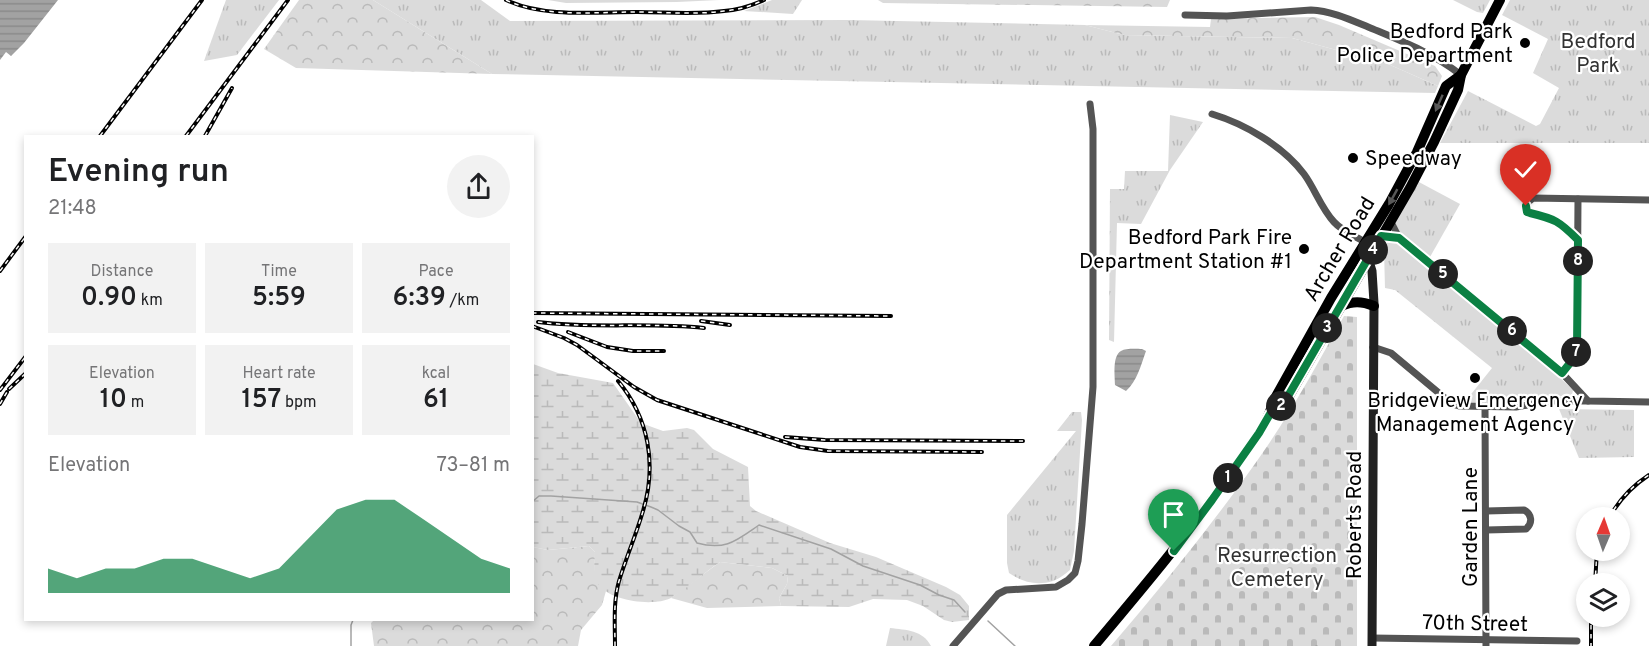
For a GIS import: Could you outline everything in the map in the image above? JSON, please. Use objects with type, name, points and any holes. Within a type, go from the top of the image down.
[{"type":"main road","name":"Archer Road","points":[[1270,414],[1284,403],[1390,222],[1434,142],[1458,90],[1461,75],[1500,0]]},
{"type":"main road","name":"Archer Road","points":[[1094,646],[1174,551],[1259,433],[1270,414],[1274,400],[1331,298],[1389,204],[1417,152],[1446,86],[1461,75]]},
{"type":"main road","points":[[1341,306],[1359,301],[1374,306]]},
{"type":"street","points":[[1185,15],[1227,16],[1321,10],[1337,14],[1410,45],[1445,63],[1461,75]]},
{"type":"street","points":[[953,646],[998,594],[1006,590],[1056,587],[1075,573],[1082,524],[1093,387],[1094,129],[1090,104]]},
{"type":"street","points":[[1212,114],[1245,127],[1278,149],[1303,172],[1334,222],[1365,242]]},
{"type":"street","points":[[1578,240],[1564,225],[1530,213],[1526,208],[1527,203],[1533,198],[1649,200]]},
{"type":"street","points":[[1562,373],[1574,358],[1577,350],[1578,199]]},
{"type":"street","points":[[1390,222],[1399,238],[1562,373],[1588,401]]},
{"type":"street","points":[[1381,236],[1399,238]]},
{"type":"street","name":"Roberts Road","points":[[1365,242],[1372,271],[1374,306],[1372,642]]},
{"type":"street","points":[[1373,347],[1391,353],[1452,404],[1467,407],[1524,407],[1550,400],[1649,402]]},
{"type":"street","name":"Garden Lane","points":[[1485,408],[1486,643]]},
{"type":"street","points":[[1486,511],[1524,510],[1531,516],[1530,526],[1526,529],[1486,530]]},
{"type":"street","name":"70th Street","points":[[1372,642],[1486,643],[1577,640]]},
{"type":"green space","points":[[226,0],[279,0],[237,55],[204,61]]},
{"type":"green space","points":[[299,0],[373,0],[492,74],[296,68],[264,49]]},
{"type":"green space","points":[[373,0],[481,0],[510,21],[849,20],[1085,25],[1124,35],[1292,38],[1388,64],[1438,86],[1435,93],[492,74]]},
{"type":"green space","points":[[548,0],[719,0],[566,3]]},
{"type":"green space","points":[[772,0],[802,0],[793,14],[744,11]]},
{"type":"green space","points":[[878,0],[1170,0],[1167,7],[883,3]]},
{"type":"green space","points":[[1453,0],[1490,0],[1483,13]]},
{"type":"green space","name":"Bedford Park","points":[[1510,0],[1649,0],[1649,143],[1440,143],[1468,91],[1536,126],[1540,124],[1559,88],[1533,73],[1548,39],[1502,15]]},
{"type":"green space","points":[[1315,17],[1435,66],[1442,76],[1438,86],[1388,64],[1292,38],[1124,35],[1085,25],[1210,27],[1211,19]]},
{"type":"green space","points":[[1170,115],[1203,122],[1170,170],[1141,224],[1117,223],[1114,342],[1109,340],[1110,189],[1124,189],[1125,171],[1168,171]]},
{"type":"green space","points":[[1417,181],[1460,204],[1430,257],[1399,232],[1395,222]]},
{"type":"green space","points":[[1392,240],[1506,330],[1571,388],[1572,395],[1541,397],[1517,403],[1464,403],[1492,368],[1395,290],[1385,288],[1384,250],[1388,241]]},
{"type":"green space","name":"Resurrection Cemetery","points":[[1344,316],[1357,317],[1357,646],[1111,646],[1192,548],[1250,471],[1288,414]]},
{"type":"green space","points":[[534,364],[558,373],[613,383],[641,423],[663,431],[687,428],[694,430],[713,449],[748,467],[750,506],[756,511],[830,543],[876,557],[946,587],[960,595],[969,606],[969,620],[952,622],[944,620],[923,606],[907,600],[873,599],[849,607],[781,606],[779,598],[787,584],[788,576],[772,568],[720,562],[671,598],[654,602],[632,601],[612,595],[598,584],[594,573],[595,552],[589,546],[548,550],[534,547]]},
{"type":"green space","points":[[1559,409],[1634,410],[1634,457],[1579,458]]},
{"type":"green space","points":[[1072,412],[1081,412],[1082,420],[1074,551],[1070,570],[1053,581],[1041,583],[1019,579],[1009,573],[1007,563],[1007,515],[1076,431],[1057,431]]},
{"type":"green space","points":[[589,546],[595,552],[596,578],[606,591],[602,605],[581,630],[578,646],[374,646],[371,623],[373,621],[534,621],[534,547],[548,550]]},
{"type":"green space","points":[[720,562],[772,568],[788,576],[787,584],[779,598],[781,606],[707,608],[671,598]]},
{"type":"green space","points":[[890,628],[919,634],[931,646],[886,646]]},
{"type":"shaded area","points":[[0,0],[58,0],[24,43],[11,56],[6,52],[0,60]]},
{"type":"shaded area","points":[[1126,349],[1146,351],[1130,387],[1126,391],[1115,385],[1115,366],[1118,354]]},
{"type":"waterway","points":[[534,500],[539,496],[551,496],[637,502],[658,510],[690,532],[697,543],[716,546],[731,543],[759,525],[831,549],[863,566],[920,585],[954,600],[965,612]]},
{"type":"waterway","points":[[351,646],[353,621]]},
{"type":"waterway","points":[[988,621],[1015,646]]},
{"type":"railway","points":[[101,135],[202,0]]},
{"type":"railway","points":[[187,135],[288,0]]},
{"type":"railway","points":[[506,0],[521,6],[553,12],[587,13],[713,12],[734,10],[764,0]]},
{"type":"railway","points":[[206,135],[232,88]]},
{"type":"railway","points":[[0,271],[24,239]]},
{"type":"railway","points":[[534,313],[891,316]]},
{"type":"railway","points":[[701,321],[730,325]]},
{"type":"railway","points":[[538,322],[704,328]]},
{"type":"railway","points":[[534,327],[577,345],[634,387],[657,400],[800,447],[828,451],[982,452]]},
{"type":"railway","points":[[568,332],[607,347],[633,351],[664,351]]},
{"type":"railway","points":[[0,390],[24,359]]},
{"type":"railway","points":[[9,389],[24,375]]},
{"type":"railway","points":[[615,646],[617,589],[643,511],[649,476],[649,459],[643,426],[629,395],[618,381]]},
{"type":"railway","points":[[0,404],[7,392]]},
{"type":"railway","points":[[785,437],[825,440],[1023,441]]},
{"type":"railway","points":[[1616,507],[1626,494],[1649,475]]},
{"type":"railway","points":[[1596,561],[1596,573]]},
{"type":"railway","points":[[1591,627],[1591,646]]},
{"type":"place","name":"Bedford Park Police Department","points":[[1525,43]]},
{"type":"place","name":"Speedway","points":[[1353,158]]},
{"type":"place","name":"Bedford Park Fire Department Station #1","points":[[1304,249]]},
{"type":"place","name":"Bridgeview Emergency Management Agency","points":[[1475,378]]},
{"type":"route","points":[[1174,551],[1259,433],[1270,414],[1284,403],[1381,236],[1399,238],[1562,373],[1574,358],[1577,350],[1578,240],[1564,225],[1546,216],[1527,212],[1526,206]]}]
